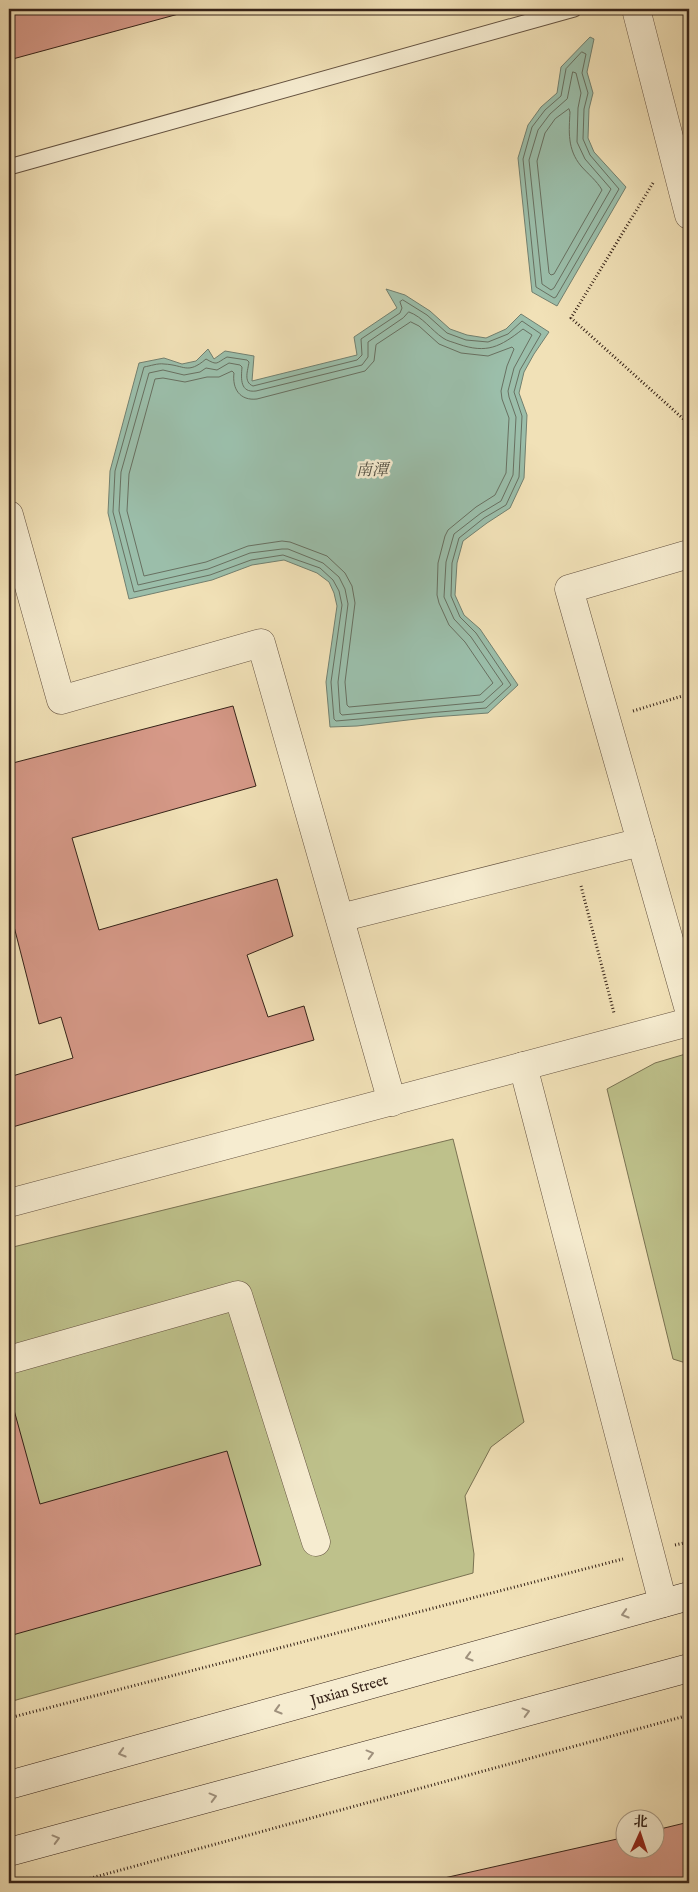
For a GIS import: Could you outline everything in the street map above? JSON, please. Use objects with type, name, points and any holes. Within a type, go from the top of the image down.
[{"type":"street","points":[[636,9],[689,216]]},
{"type":"street","points":[[9,515],[61,700],[261,643],[392,1102]]},
{"type":"street","points":[[689,554],[569,589],[689,1010]]},
{"type":"street","points":[[340,918],[641,842]]},
{"type":"street","points":[[9,1203],[689,1022]]},
{"type":"street","points":[[523,1066],[663,1603]]},
{"type":"street","points":[[9,1360],[238,1295],[316,1542]]},
{"type":"street","name":"Juxian Street","points":[[9,1785],[689,1596]]},
{"type":"street","points":[[9,1852],[689,1668]]},
{"type":"lane","points":[[9,167],[574,9]]},
{"type":"path","points":[[672,151],[571,318],[689,424]]},
{"type":"path","points":[[606,719],[689,694]]},
{"type":"path","points":[[574,859],[621,1040]]},
{"type":"path","points":[[9,1718],[689,1542]]},
{"type":"path","points":[[73,1883],[689,1715]]},
{"type":"green space","points":[[689,1053],[689,1364],[673,1359],[607,1089],[655,1063]]},
{"type":"green space","points":[[453,1139],[524,1422],[491,1447],[465,1496],[474,1554],[473,1573],[9,1702],[9,1248]]},
{"type":"water","points":[[590,37],[594,39],[587,72],[593,93],[589,109],[588,138],[594,152],[626,187],[557,306],[532,292],[518,158],[528,125],[541,107],[557,93],[561,67]]},
{"type":"water","name":"南潭","points":[[386,289],[405,295],[430,311],[450,329],[467,335],[486,338],[506,329],[521,314],[549,332],[524,372],[519,393],[527,415],[524,478],[510,508],[463,541],[457,563],[455,595],[464,615],[480,629],[518,685],[488,713],[330,727],[326,682],[337,606],[329,582],[317,573],[284,560],[252,565],[212,580],[129,599],[108,513],[110,471],[139,363],[164,358],[182,364],[196,361],[208,349],[214,359],[225,351],[254,356],[252,381],[357,355],[354,337],[397,308]]},
{"type":"building","points":[[9,9],[197,9],[9,60]]},
{"type":"building","points":[[233,706],[256,786],[72,838],[99,930],[277,879],[293,936],[247,955],[268,1017],[304,1006],[314,1040],[9,1128],[9,1077],[73,1058],[61,1017],[39,1024],[9,907],[9,764]]},
{"type":"building","points":[[14,1410],[40,1504],[227,1451],[261,1565],[9,1636],[9,1411]]},
{"type":"building","points":[[689,1822],[689,1883],[422,1883],[616,1839],[616,1860],[666,1860],[666,1828]]}]
